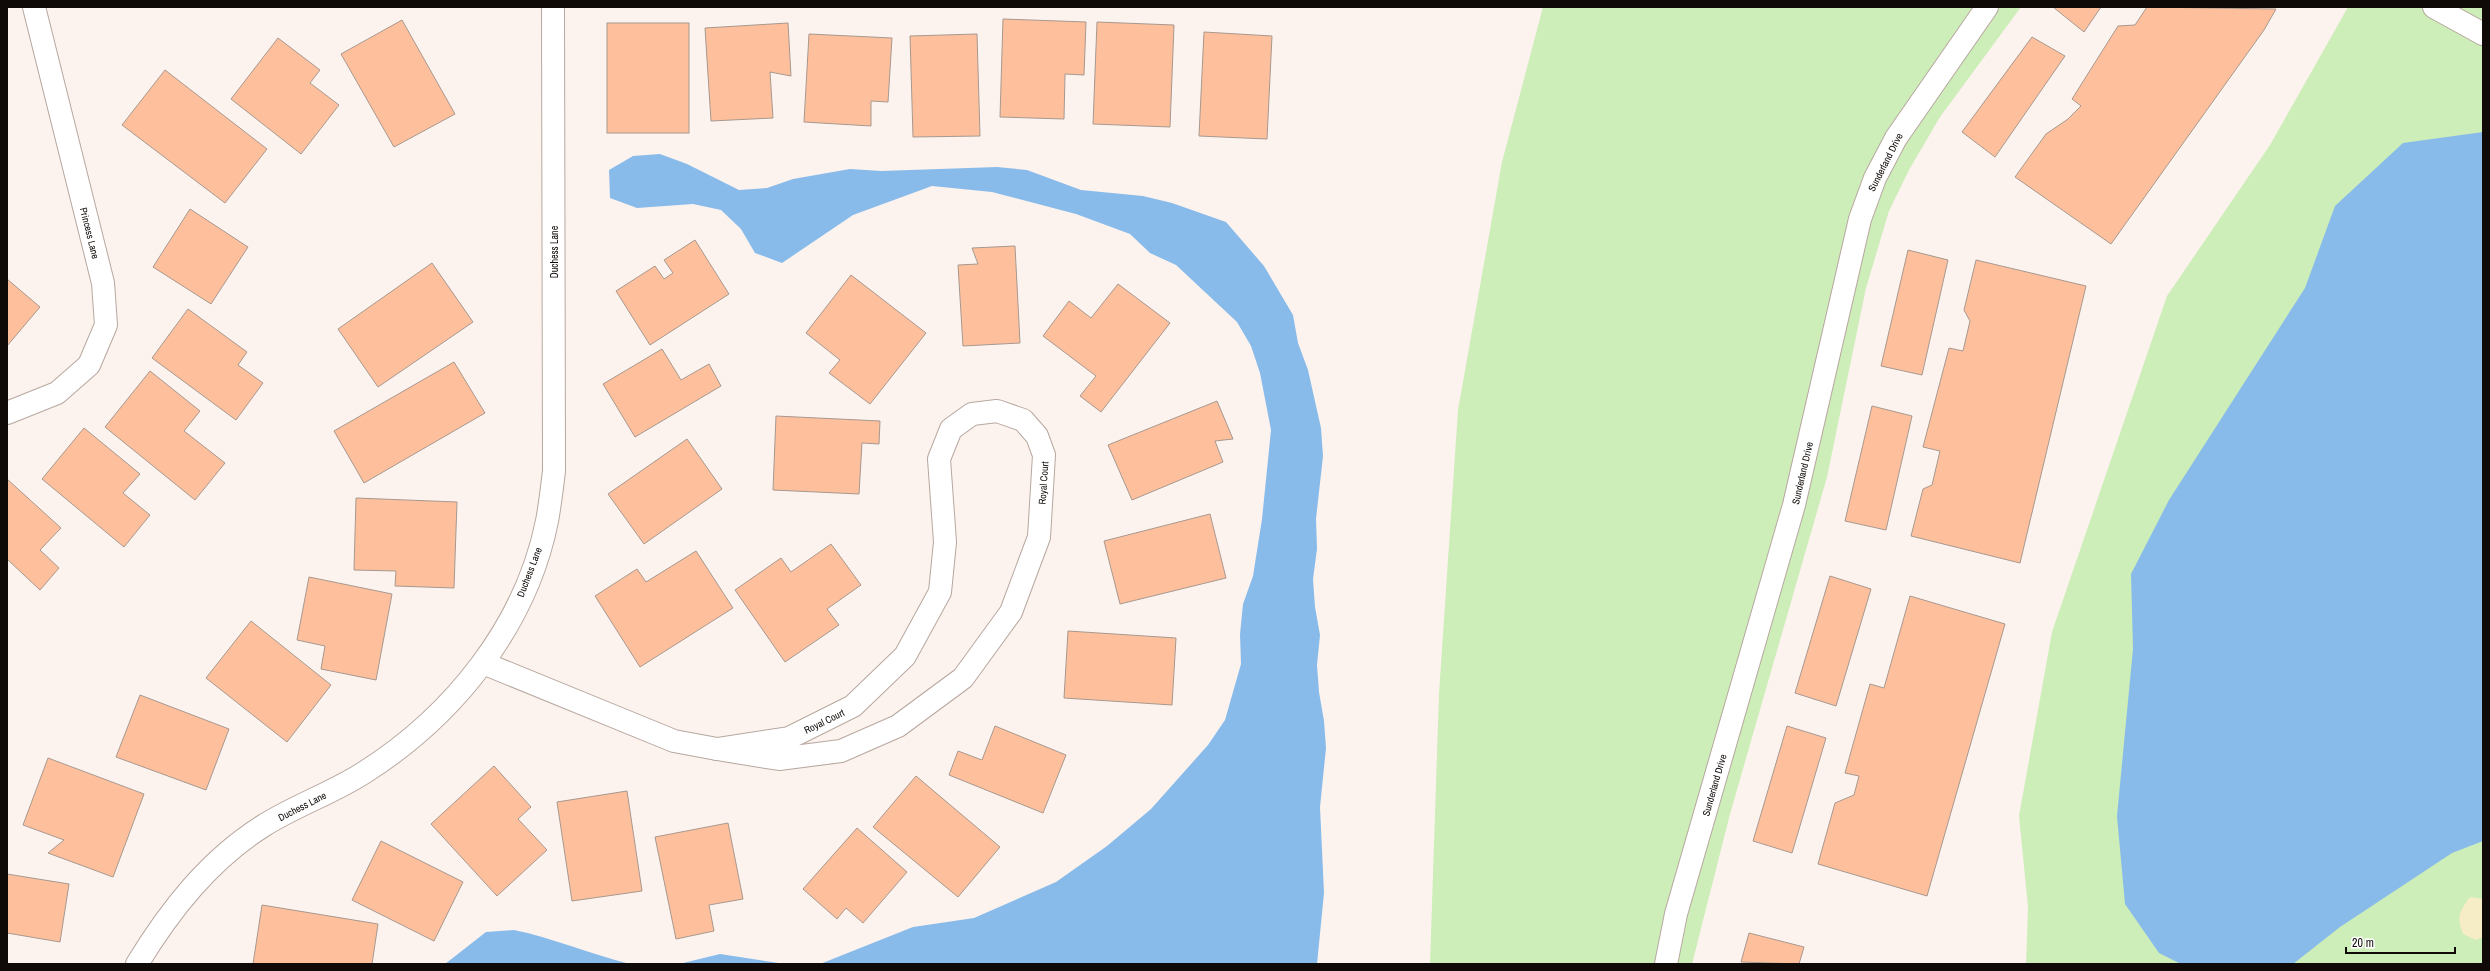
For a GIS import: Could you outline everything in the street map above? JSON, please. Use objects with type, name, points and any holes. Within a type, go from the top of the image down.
[{"type":"street","name":"Princess Lane","points":[[7,413],[57,393],[89,365],[106,325],[103,282],[34,7]]},
{"type":"street","name":"Duchess Lane","points":[[137,964],[158,930],[184,895],[221,857],[264,825],[364,774],[398,751],[438,715],[483,663],[510,619],[532,572],[547,522],[554,471],[553,7]]},
{"type":"street","name":"Sunderland Drive","points":[[1666,964],[1676,914],[1794,505],[1860,219],[1875,178],[1896,138],[1987,7]]},
{"type":"street","points":[[2434,7],[2483,34]]},
{"type":"street","name":"Royal Court","points":[[483,663],[674,741],[717,749],[779,759],[840,751],[898,726],[963,678],[1011,612],[1039,537],[1044,456],[1037,436],[1022,420],[997,411],[972,414],[951,429],[939,459],[946,542],[940,592],[905,656],[853,706],[818,724],[789,738],[717,749]]},
{"type":"green space","points":[[1543,7],[2021,7],[1940,117],[1909,170],[1889,211],[1866,288],[1827,477],[1730,814],[1692,964],[1430,964],[1439,694],[1458,410],[1502,162]]},
{"type":"green space","points":[[2348,7],[2483,7],[2483,964],[2026,964],[2028,907],[2019,816],[2052,632],[2167,296],[2270,145]]},
{"type":"sand","points":[[2470,897],[2483,899],[2483,937],[2476,940],[2463,934],[2459,919],[2463,907]]},
{"type":"water","points":[[2483,132],[2483,841],[2452,853],[2340,927],[2293,964],[2181,964],[2159,953],[2125,904],[2117,816],[2133,649],[2131,574],[2169,500],[2305,288],[2335,206],[2403,143]]},
{"type":"water","points":[[660,154],[687,164],[739,190],[767,188],[793,179],[850,169],[881,171],[997,167],[1027,170],[1081,190],[1143,196],[1172,203],[1226,222],[1264,266],[1293,315],[1298,343],[1308,370],[1321,428],[1323,456],[1316,519],[1317,549],[1313,579],[1315,607],[1320,635],[1317,665],[1319,692],[1324,721],[1326,748],[1320,807],[1324,893],[1317,964],[820,964],[913,927],[974,918],[1056,882],[1107,846],[1151,809],[1208,745],[1225,720],[1241,664],[1240,634],[1243,604],[1253,576],[1262,519],[1271,430],[1260,373],[1251,346],[1237,322],[1176,265],[1150,253],[1130,234],[1076,214],[992,192],[932,186],[853,215],[782,263],[755,253],[741,229],[721,210],[693,204],[637,208],[610,198],[609,170],[633,156]]},
{"type":"water","points":[[514,930],[543,937],[600,956],[630,964],[445,964],[486,932]]},
{"type":"water","points":[[720,954],[785,964],[679,964]]},
{"type":"building","points":[[2053,7],[2101,7],[2084,32]]},
{"type":"building","points":[[2147,7],[2276,9],[2264,30],[2111,244],[2015,177],[2046,134],[2068,119],[2081,106],[2072,99],[2118,26],[2135,25]]},
{"type":"building","points":[[1003,19],[1086,22],[1084,75],[1065,74],[1064,119],[1000,117]]},
{"type":"building","points":[[402,20],[455,114],[394,147],[341,54]]},
{"type":"building","points":[[1097,22],[1174,25],[1170,127],[1093,124]]},
{"type":"building","points":[[607,23],[689,23],[689,133],[607,133]]},
{"type":"building","points":[[788,23],[791,76],[770,72],[773,118],[711,121],[705,28]]},
{"type":"building","points":[[1204,32],[1272,36],[1267,139],[1199,136]]},
{"type":"building","points":[[809,34],[892,38],[888,102],[871,101],[871,126],[804,122]]},
{"type":"building","points":[[977,34],[980,136],[913,137],[910,36]]},
{"type":"building","points":[[2032,37],[2065,56],[1995,157],[1962,132]]},
{"type":"building","points":[[278,38],[320,70],[310,83],[339,105],[301,154],[231,99]]},
{"type":"building","points":[[165,70],[267,149],[225,203],[122,125]]},
{"type":"building","points":[[190,209],[248,247],[211,304],[153,267]]},
{"type":"building","points":[[695,240],[729,294],[650,345],[616,291],[655,266],[664,279],[673,273],[664,260]]},
{"type":"building","points":[[1015,246],[1020,343],[963,346],[958,265],[978,264],[972,248]]},
{"type":"building","points":[[1908,250],[1948,260],[1922,375],[1881,366]]},
{"type":"building","points":[[1976,260],[2086,286],[2020,563],[1911,536],[1923,489],[1932,485],[1940,451],[1923,447],[1949,348],[1963,351],[1970,321],[1964,310]]},
{"type":"building","points":[[432,263],[473,322],[378,387],[338,329]]},
{"type":"building","points":[[851,275],[926,333],[870,404],[829,373],[840,360],[806,333]]},
{"type":"building","points":[[7,279],[40,307],[7,346]]},
{"type":"building","points":[[1118,284],[1170,323],[1101,412],[1080,396],[1096,376],[1043,336],[1069,301],[1091,318]]},
{"type":"building","points":[[188,309],[247,352],[238,365],[263,383],[236,420],[152,358]]},
{"type":"building","points":[[662,349],[681,380],[709,364],[721,386],[635,437],[603,384]]},
{"type":"building","points":[[454,362],[485,413],[364,483],[334,431]]},
{"type":"building","points":[[150,371],[200,411],[184,431],[225,463],[195,500],[105,427]]},
{"type":"building","points":[[1217,401],[1233,439],[1215,441],[1223,462],[1132,500],[1108,445]]},
{"type":"building","points":[[1872,406],[1912,416],[1886,530],[1845,521]]},
{"type":"building","points":[[776,416],[880,421],[879,444],[862,443],[859,494],[773,490]]},
{"type":"building","points":[[84,428],[140,474],[123,493],[150,515],[124,547],[42,479]]},
{"type":"building","points":[[687,439],[722,489],[644,544],[608,494]]},
{"type":"building","points":[[7,479],[61,528],[40,550],[59,568],[40,590],[7,559]]},
{"type":"building","points":[[356,498],[457,502],[454,588],[395,586],[396,571],[354,570]]},
{"type":"building","points":[[1210,514],[1226,578],[1120,604],[1104,541]]},
{"type":"building","points":[[831,544],[861,585],[827,609],[839,625],[785,662],[735,590],[781,558],[791,572]]},
{"type":"building","points":[[696,551],[733,608],[640,667],[595,596],[637,569],[646,582]]},
{"type":"building","points":[[1830,576],[1871,589],[1836,706],[1795,693]]},
{"type":"building","points":[[309,577],[392,594],[376,680],[321,669],[325,646],[297,640]]},
{"type":"building","points":[[1910,596],[2005,624],[1927,896],[1818,864],[1835,803],[1854,795],[1859,776],[1845,773],[1870,684],[1884,688]]},
{"type":"building","points":[[251,621],[331,685],[287,742],[206,678]]},
{"type":"building","points":[[1068,631],[1176,638],[1172,705],[1064,698]]},
{"type":"building","points":[[140,695],[229,729],[206,790],[116,757]]},
{"type":"building","points":[[995,726],[1066,755],[1043,813],[949,775],[958,751],[982,760]]},
{"type":"building","points":[[1787,726],[1826,738],[1792,853],[1753,841]]},
{"type":"building","points":[[48,758],[144,794],[113,877],[48,853],[64,840],[23,825]]},
{"type":"building","points":[[494,766],[531,807],[518,819],[547,850],[497,896],[431,824]]},
{"type":"building","points":[[916,776],[1000,847],[958,897],[873,827]]},
{"type":"building","points":[[627,791],[642,891],[572,901],[557,802]]},
{"type":"building","points":[[728,823],[743,899],[709,905],[714,931],[676,939],[655,837]]},
{"type":"building","points":[[857,828],[907,872],[863,923],[846,908],[837,919],[803,889]]},
{"type":"building","points":[[381,841],[463,882],[434,941],[352,900]]},
{"type":"building","points":[[7,874],[69,884],[60,942],[7,933]]},
{"type":"building","points":[[262,905],[378,924],[372,964],[253,964]]},
{"type":"building","points":[[1749,933],[1804,947],[1799,964],[1741,962]]}]
